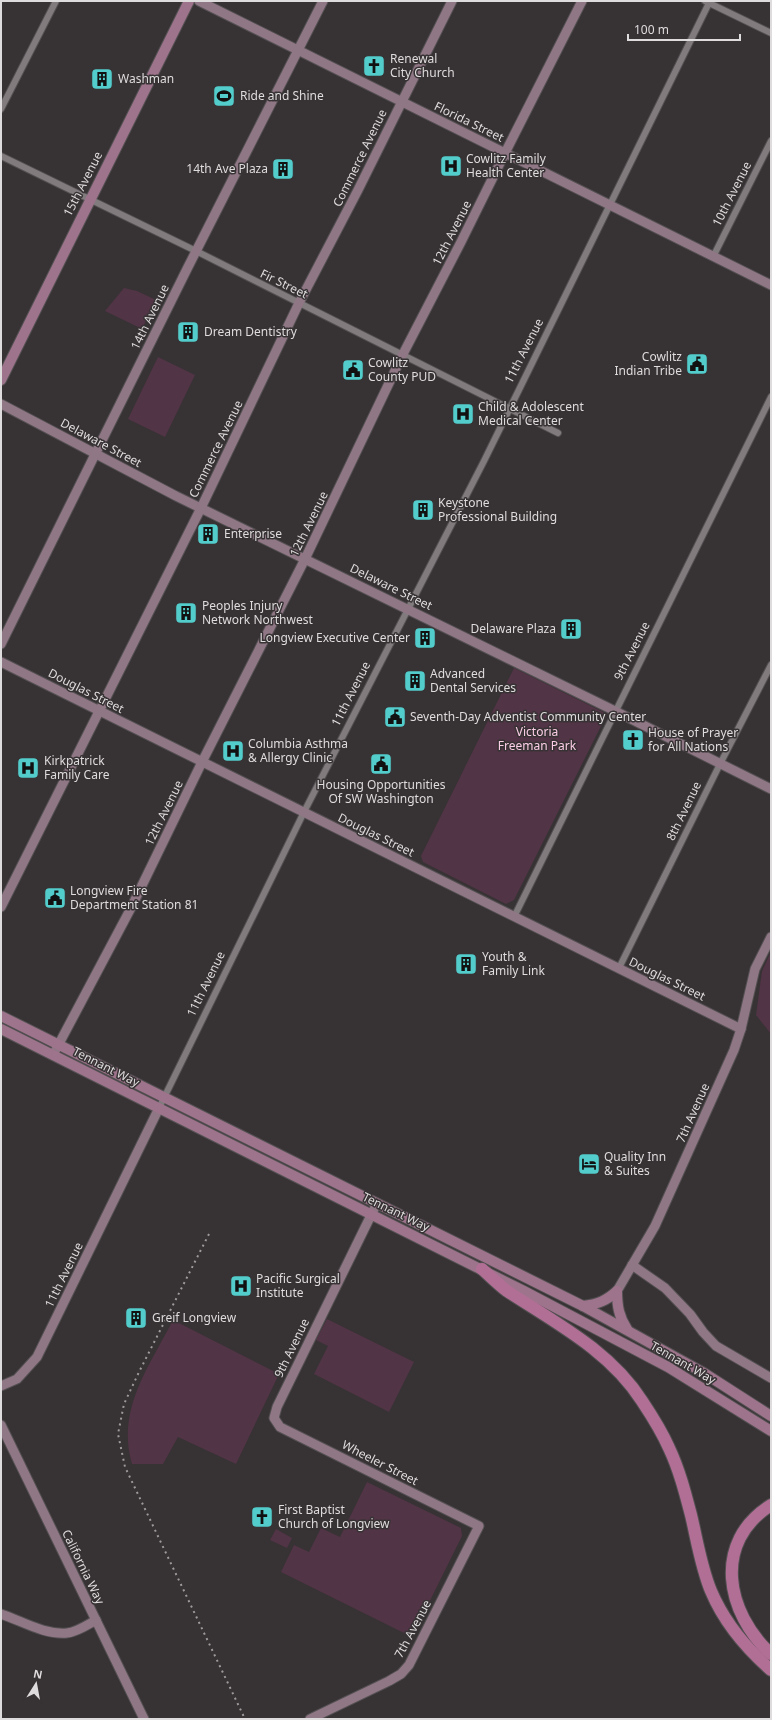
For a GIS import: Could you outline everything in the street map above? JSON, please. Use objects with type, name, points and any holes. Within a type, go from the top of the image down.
[{"type":"highway","points":[[482,1269],[506,1290],[579,1337],[603,1356],[623,1376],[642,1400],[669,1448],[681,1480],[711,1591],[740,1639],[751,1652],[771,1670]]},
{"type":"highway","points":[[771,1505],[756,1516],[742,1535],[733,1560],[731,1574],[733,1590],[740,1612],[751,1632],[763,1647],[771,1654]]},
{"type":"main road","name":"15th Avenue","points":[[1,380],[190,1]]},
{"type":"main road","name":"Tennant Way","points":[[1,1016],[583,1306],[704,1373],[771,1416]]},
{"type":"main road","name":"Tennant Way","points":[[1,1029],[482,1269],[668,1367],[771,1431]]},
{"type":"main road","points":[[583,1306],[598,1304],[607,1300],[617,1291]]},
{"type":"main road","points":[[617,1291],[620,1319],[627,1329]]},
{"type":"street","points":[[1,109],[56,1]]},
{"type":"street","name":"Florida Street","points":[[199,1],[771,285]]},
{"type":"street","name":"14th Avenue","points":[[1,644],[196,251],[323,1]]},
{"type":"street","name":"Commerce Avenue","points":[[1,907],[200,508],[299,303],[358,190],[452,1]]},
{"type":"street","name":"12th Avenue","points":[[53,1055],[131,908],[202,762],[305,559],[402,356],[462,242],[582,1]]},
{"type":"street","points":[[708,2],[771,33]]},
{"type":"street","name":"11th Avenue","points":[[1,1386],[17,1379],[37,1357],[304,812],[481,466],[708,2]]},
{"type":"street","name":"10th Avenue","points":[[713,257],[771,141]]},
{"type":"street","name":"Fir Street","points":[[1,156],[196,251],[402,356],[558,433]]},
{"type":"street","name":"9th Avenue","points":[[514,917],[771,397]]},
{"type":"street","name":"Delaware Street","points":[[1,404],[200,508],[408,609],[771,789]]},
{"type":"street","name":"Douglas Street","points":[[1,662],[741,1029]]},
{"type":"street","name":"8th Avenue","points":[[619,968],[771,665]]},
{"type":"street","name":"7th Avenue","points":[[617,1291],[655,1226],[734,1050],[741,1029],[755,969],[771,937]]},
{"type":"street","name":"9th Avenue","points":[[274,1418],[277,1407],[377,1203]]},
{"type":"street","points":[[632,1265],[665,1288],[690,1314],[703,1332],[716,1346],[771,1378]]},
{"type":"street","name":"Wheeler Street","points":[[274,1418],[280,1427],[480,1526]]},
{"type":"street","name":"California Way","points":[[1,1425],[144,1719]]},
{"type":"street","name":"7th Avenue","points":[[310,1719],[389,1681],[401,1674],[409,1665],[480,1526]]},
{"type":"street","points":[[1,1614],[51,1632],[67,1633],[96,1620]]},
{"type":"green space","points":[[124,288],[137,291],[156,300],[142,329],[105,311]]},
{"type":"green space","points":[[158,357],[195,375],[165,437],[128,419]]},
{"type":"green space","name":"Victoria Freeman Park","points":[[514,668],[607,714],[514,900],[506,904],[423,862],[421,856]]},
{"type":"green space","points":[[771,952],[771,1034],[756,1015],[762,971]]},
{"type":"green space","points":[[327,1319],[414,1362],[389,1412],[314,1374],[328,1346],[316,1340]]},
{"type":"green space","points":[[173,1320],[279,1374],[236,1464],[178,1437],[163,1464],[132,1464],[128,1444],[128,1425],[132,1407],[145,1372]]},
{"type":"green space","points":[[367,1482],[461,1528],[462,1536],[412,1637],[281,1572],[294,1545],[309,1552],[321,1528],[340,1537]]},
{"type":"green space","points":[[276,1529],[292,1538],[287,1548],[270,1540]]},
{"type":"railway","points":[[209,1234],[124,1404],[118,1434],[125,1467],[245,1719]]},
{"type":"place","name":"Renewal City Church","points":[[374,66]]},
{"type":"place","name":"Washman","points":[[102,79]]},
{"type":"place","name":"Ride and Shine","points":[[224,96]]},
{"type":"place","name":"Cowlitz Family Health Center","points":[[451,166]]},
{"type":"place","name":"14th Ave Plaza","points":[[283,169]]},
{"type":"place","name":"Dream Dentistry","points":[[188,332]]},
{"type":"place","name":"Cowlitz Indian Tribe","points":[[697,364]]},
{"type":"place","name":"Cowlitz County PUD","points":[[353,370]]},
{"type":"place","name":"Child & Adolescent Medical Center","points":[[463,414]]},
{"type":"place","name":"Keystone Professional Building","points":[[423,510]]},
{"type":"place","name":"Enterprise","points":[[208,534]]},
{"type":"place","name":"Peoples Injury Network Northwest","points":[[186,613]]},
{"type":"place","name":"Delaware Plaza","points":[[571,629]]},
{"type":"place","name":"Longview Executive Center","points":[[425,638]]},
{"type":"place","name":"Advanced Dental Services","points":[[415,681]]},
{"type":"place","name":"Seventh-Day Adventist Community Center","points":[[395,717]]},
{"type":"place","name":"House of Prayer for All Nations","points":[[633,740]]},
{"type":"place","name":"Columbia Asthma & Allergy Clinic","points":[[233,751]]},
{"type":"place","name":"Housing Opportunities Of SW Washington","points":[[381,764]]},
{"type":"place","name":"Kirkpatrick Family Care","points":[[28,768]]},
{"type":"place","name":"Longview Fire Department Station 81","points":[[55,898]]},
{"type":"place","name":"Youth & Family Link","points":[[466,964]]},
{"type":"place","name":"Quality Inn & Suites","points":[[589,1164]]},
{"type":"place","name":"Pacific Surgical Institute","points":[[241,1286]]},
{"type":"place","name":"Greif Longview","points":[[136,1318]]},
{"type":"place","name":"First Baptist Church of Longview","points":[[262,1517]]}]
